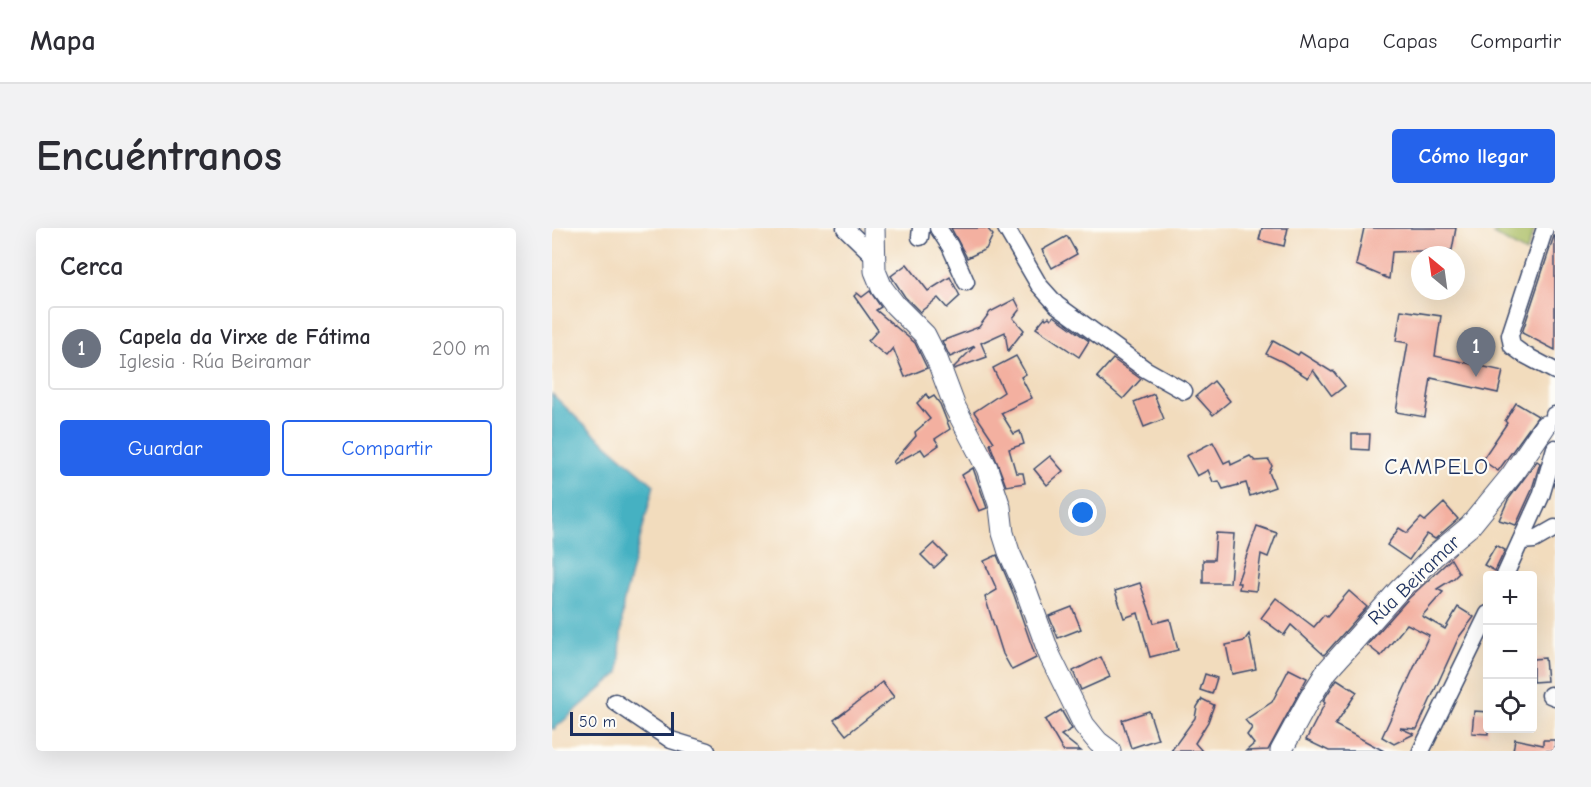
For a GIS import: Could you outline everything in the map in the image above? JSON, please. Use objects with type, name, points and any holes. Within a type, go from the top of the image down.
[{"type":"street","points":[[845,228],[875,258]]},
{"type":"street","points":[[874,228],[875,271],[882,288],[895,305],[925,334],[955,407],[987,468],[1000,507],[1003,533],[1009,552],[1026,590],[1050,656],[1084,725],[1098,742],[1110,751]]},
{"type":"street","points":[[938,228],[950,246],[966,282]]},
{"type":"street","points":[[1006,228],[1039,285],[1057,305],[1145,369],[1184,391]]},
{"type":"street","points":[[1545,228],[1510,335],[1512,346],[1555,371]]},
{"type":"street","name":"Rúa Beiramar","points":[[1281,751],[1327,671],[1400,589],[1433,556],[1470,526],[1511,476],[1552,417]]},
{"type":"street","points":[[1507,571],[1541,496],[1555,448]]},
{"type":"street","points":[[1521,541],[1534,540],[1555,528]]},
{"type":"street","points":[[1421,751],[1483,624]]},
{"type":"street","points":[[615,702],[671,740],[707,751]]},
{"type":"green space","points":[[1502,228],[1535,228],[1526,253],[1493,234]]},
{"type":"water","points":[[552,394],[654,485],[623,604],[619,673],[554,729],[552,729]]},
{"type":"building","points":[[951,228],[987,228],[993,235],[986,249],[967,258]]},
{"type":"building","points":[[1262,228],[1288,228],[1284,246],[1259,240]]},
{"type":"building","points":[[1364,228],[1456,228],[1453,246],[1411,246],[1411,251],[1392,252],[1389,279],[1356,265]]},
{"type":"building","points":[[1067,236],[1077,254],[1052,268],[1042,250]]},
{"type":"building","points":[[1555,236],[1555,350],[1522,333]]},
{"type":"building","points":[[907,264],[928,291],[950,277],[960,296],[947,308],[938,298],[920,312],[905,297],[891,276]]},
{"type":"building","points":[[870,291],[881,307],[876,310],[915,343],[927,368],[905,377],[893,348],[886,356],[868,341],[878,330],[854,296],[857,293],[862,297]]},
{"type":"building","points":[[1015,299],[1020,309],[1013,318],[1024,330],[1008,351],[1005,332],[981,343],[987,357],[954,369],[975,346],[950,357],[942,341],[979,327],[990,312]]},
{"type":"building","points":[[1401,310],[1441,316],[1435,356],[1503,371],[1498,393],[1431,378],[1425,417],[1396,412],[1408,343],[1396,341]]},
{"type":"building","points":[[1054,316],[1089,341],[1079,357],[1036,328],[1045,317],[1051,319]]},
{"type":"building","points":[[1273,341],[1298,355],[1300,352],[1333,371],[1345,386],[1332,396],[1313,370],[1308,378],[1266,354]]},
{"type":"building","points":[[1016,356],[1026,374],[1021,377],[1032,398],[1001,413],[1014,434],[1020,431],[1024,444],[1009,449],[1016,473],[1023,473],[1025,483],[1006,486],[990,444],[994,442],[974,412],[1004,392],[993,368]]},
{"type":"building","points":[[1113,359],[1141,379],[1123,399],[1097,377]]},
{"type":"building","points":[[1214,381],[1230,401],[1213,415],[1196,396]]},
{"type":"building","points":[[926,394],[929,399],[934,396],[940,404],[950,429],[935,439],[939,445],[925,455],[921,449],[894,464],[893,462],[916,436],[915,432],[930,419],[917,403]]},
{"type":"building","points":[[1154,394],[1164,419],[1144,427],[1134,402]]},
{"type":"building","points":[[1516,403],[1538,416],[1498,471],[1482,460],[1507,423],[1505,421]]},
{"type":"building","points":[[1352,434],[1370,434],[1369,450],[1352,449]]},
{"type":"building","points":[[1213,442],[1224,463],[1230,460],[1231,465],[1250,456],[1255,461],[1269,460],[1272,466],[1269,472],[1275,487],[1250,496],[1246,483],[1223,489],[1219,481],[1213,482],[1208,470],[1197,476],[1186,456]]},
{"type":"building","points":[[1050,456],[1063,471],[1047,485],[1034,469]]},
{"type":"building","points":[[1537,461],[1540,463],[1531,492],[1516,525],[1499,520],[1508,500]]},
{"type":"building","points":[[973,468],[987,508],[979,511],[962,475]]},
{"type":"building","points":[[1444,503],[1458,519],[1435,539],[1427,534],[1409,560],[1387,545],[1399,528],[1407,533],[1421,518],[1425,521]]},
{"type":"building","points":[[1257,526],[1277,533],[1268,557],[1261,554],[1256,591],[1239,589],[1240,583],[1237,583]]},
{"type":"building","points":[[1216,533],[1234,534],[1230,583],[1203,583],[1203,560],[1214,560]]},
{"type":"building","points":[[934,543],[947,556],[934,568],[921,555]]},
{"type":"building","points":[[1496,545],[1505,550],[1495,571],[1484,565]]},
{"type":"building","points":[[997,555],[1036,658],[1012,670],[1003,654],[985,597],[997,590],[984,561]]},
{"type":"building","points":[[1451,559],[1459,573],[1437,589],[1443,592],[1422,616],[1445,629],[1458,607],[1474,617],[1459,637],[1417,729],[1400,728],[1414,734],[1394,744],[1382,737],[1429,635],[1407,624],[1381,656],[1367,645],[1409,598]]},
{"type":"building","points":[[1140,583],[1154,623],[1170,619],[1178,650],[1150,657],[1138,613],[1124,618],[1115,591]]},
{"type":"building","points":[[1349,591],[1367,607],[1324,655],[1291,625],[1284,635],[1261,618],[1276,598],[1314,627],[1324,615],[1327,617]]},
{"type":"building","points":[[1072,607],[1081,629],[1058,638],[1049,616]]},
{"type":"building","points":[[1249,634],[1256,669],[1232,674],[1226,645],[1244,641]]},
{"type":"building","points":[[1101,657],[1110,677],[1081,690],[1073,671]]},
{"type":"building","points":[[1545,658],[1547,681],[1537,682],[1537,659]]},
{"type":"building","points":[[1289,669],[1307,678],[1268,750],[1246,751],[1254,744],[1247,735],[1252,728],[1245,720],[1272,702]]},
{"type":"building","points":[[1205,674],[1217,678],[1212,694],[1200,690]]},
{"type":"building","points":[[1337,679],[1357,692],[1335,725],[1384,751],[1329,751],[1306,740],[1325,703],[1323,701]]},
{"type":"building","points":[[882,682],[894,697],[846,735],[834,720]]},
{"type":"building","points":[[1202,699],[1214,705],[1208,722],[1195,743],[1202,751],[1171,751],[1195,718],[1197,707]]},
{"type":"building","points":[[1061,710],[1072,729],[1061,735],[1081,751],[1063,751],[1045,720]]},
{"type":"building","points":[[1149,711],[1158,739],[1131,748],[1122,720]]},
{"type":"building","points":[[1474,711],[1483,712],[1483,733],[1488,734],[1472,733]]},
{"type":"building","points":[[1515,739],[1543,745],[1543,740],[1555,740],[1555,751],[1513,751]]},
{"type":"place","name":"Capela da Virxe de Fátima","points":[[1476,377]]},
{"type":"district","name":"CAMPELO","points":[[1437,467]]}]
